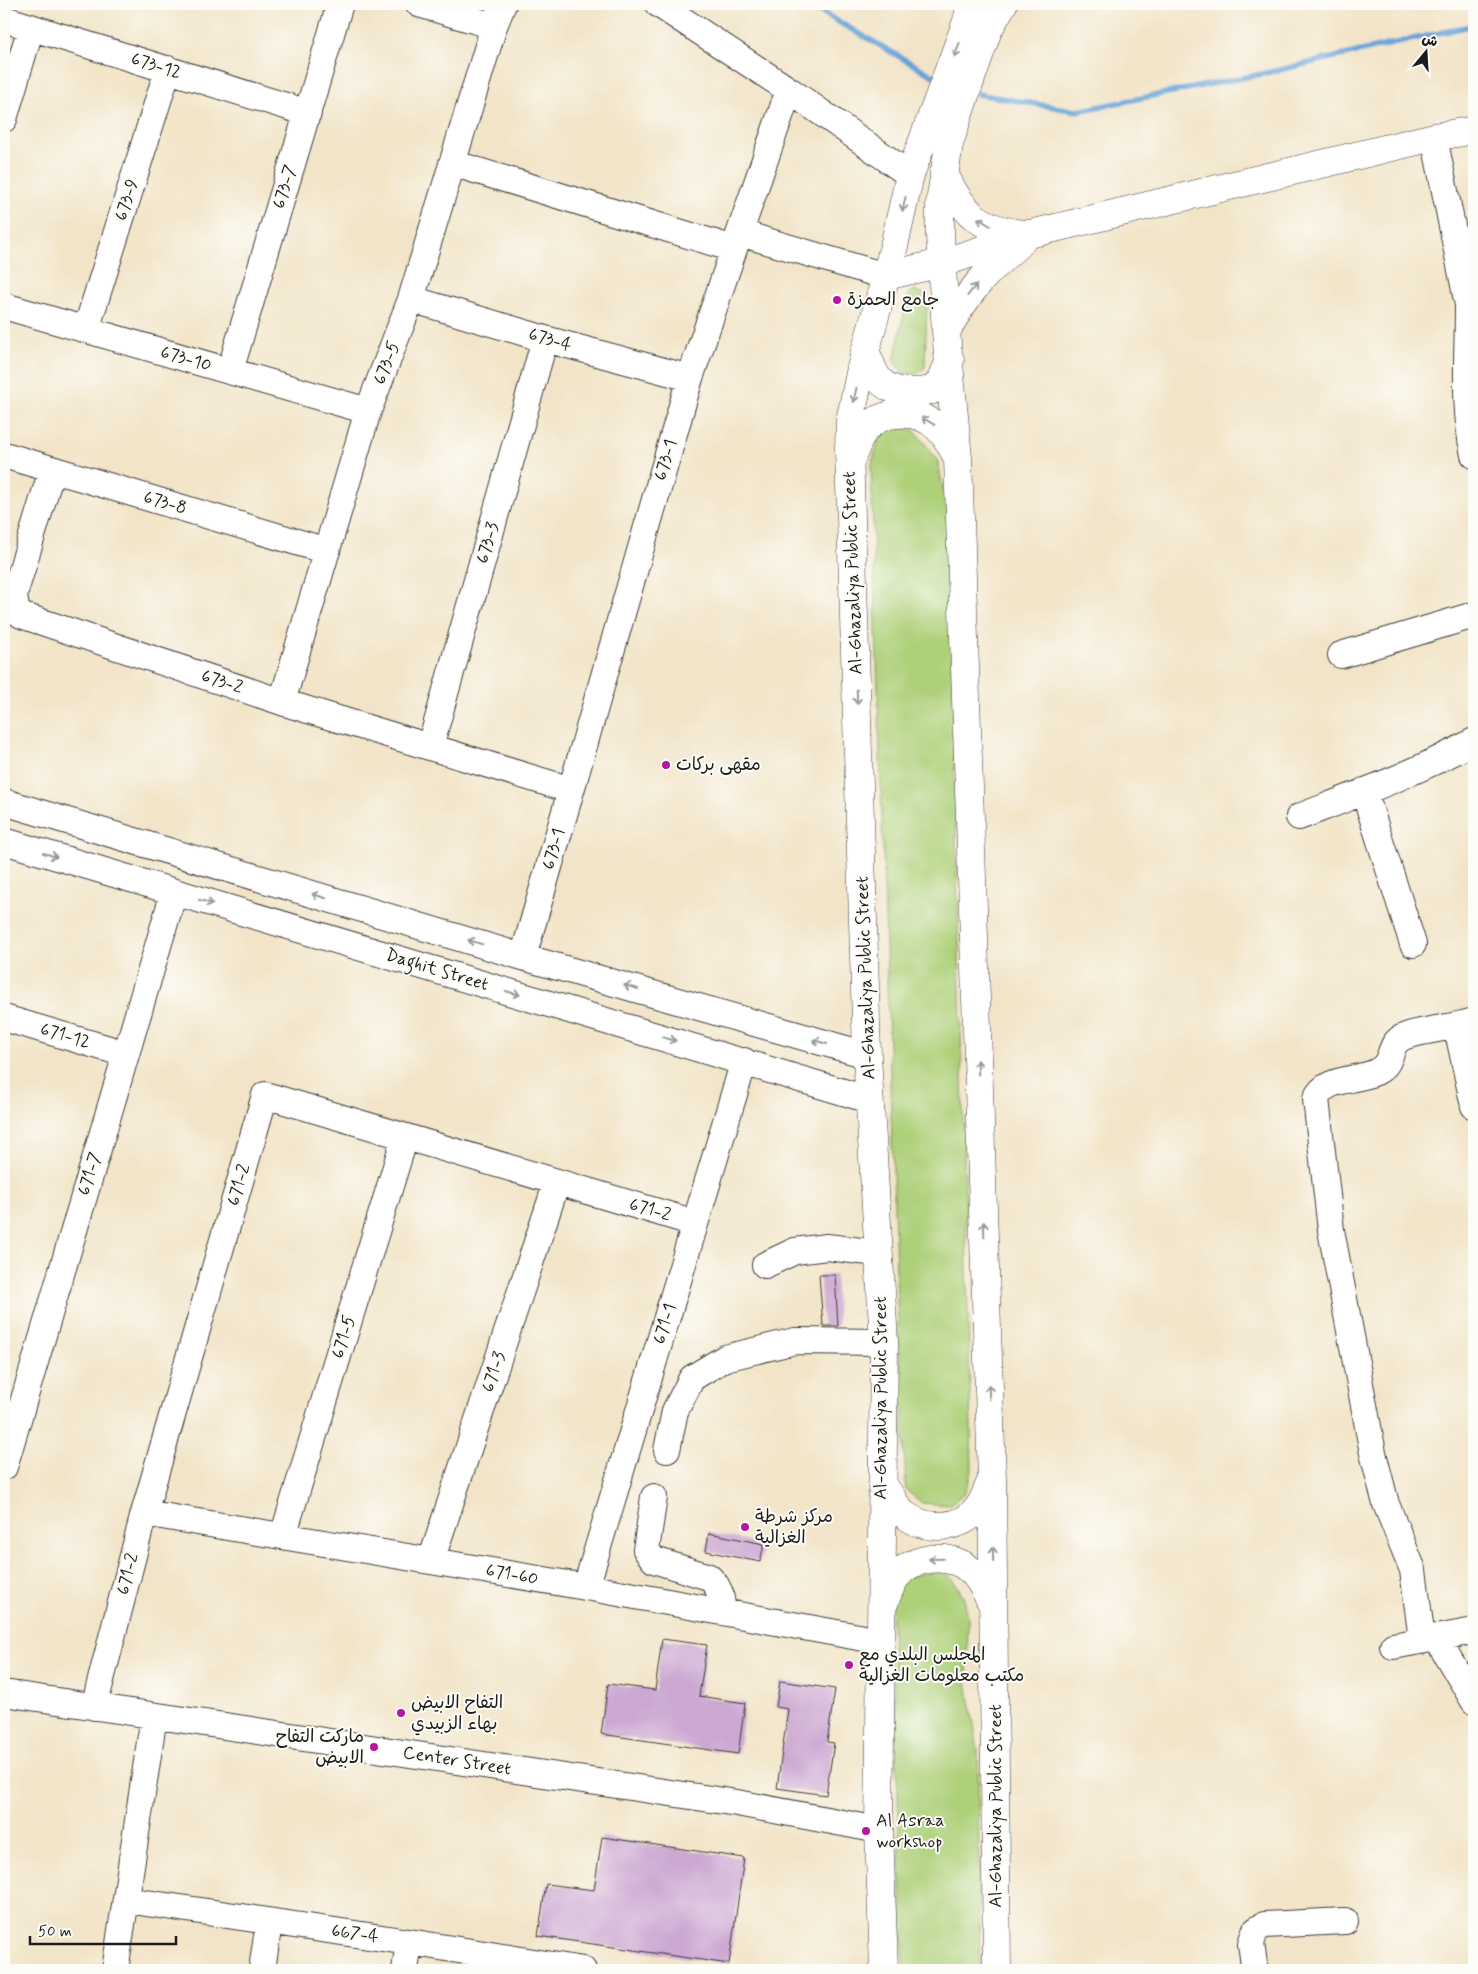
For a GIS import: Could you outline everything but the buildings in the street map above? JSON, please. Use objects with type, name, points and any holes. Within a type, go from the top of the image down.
[{"type":"main road","name":"Al-Ghazaliya Public Street","points":[[884,1970],[879,1830],[884,1342],[867,1055],[850,421],[865,351],[894,246],[910,175],[967,21],[971,4]]},
{"type":"main road","name":"Al-Ghazaliya Public Street","points":[[997,1970],[992,1479],[958,458],[946,332],[940,203],[949,144],[988,30],[1003,4]]},
{"type":"main road","points":[[885,276],[942,263],[1030,234],[1474,130]]},
{"type":"main road","points":[[944,173],[953,194],[967,212],[986,225],[1000,230],[1030,234]]},
{"type":"main road","points":[[946,332],[962,303],[982,277],[1030,234]]},
{"type":"main road","points":[[865,351],[878,378],[893,388],[914,394],[933,390],[942,379],[950,360]]},
{"type":"main road","points":[[850,464],[863,433],[872,423],[888,415],[908,414],[924,417],[937,426],[958,458]]},
{"type":"main road","points":[[882,1485],[890,1491],[894,1502],[904,1514],[917,1522],[932,1526],[953,1525],[969,1517],[978,1508],[992,1479]]},
{"type":"main road","points":[[880,1614],[896,1578],[905,1568],[920,1560],[941,1558],[956,1562],[970,1569],[980,1581],[994,1610]]},
{"type":"street","name":"673-7","points":[[230,371],[340,4]]},
{"type":"street","points":[[419,4],[498,15]]},
{"type":"street","points":[[658,4],[789,90],[910,175]]},
{"type":"street","name":"673-5","points":[[282,702],[368,411],[411,299],[498,15]]},
{"type":"street","name":"673-12","points":[[4,18],[308,113]]},
{"type":"street","points":[[4,119],[31,27]]},
{"type":"street","name":"673-9","points":[[86,330],[168,69]]},
{"type":"street","name":"673-1","points":[[523,956],[690,378],[789,90]]},
{"type":"street","points":[[1434,138],[1471,313],[1467,384],[1469,432],[1474,455]]},
{"type":"street","points":[[452,163],[737,241],[885,276]]},
{"type":"street","name":"673-4","points":[[411,299],[546,339],[690,378]]},
{"type":"street","name":"673-10","points":[[4,306],[368,411]]},
{"type":"street","name":"673-3","points":[[430,747],[546,339]]},
{"type":"street","name":"673-8","points":[[4,455],[327,551]]},
{"type":"street","name":"673-2","points":[[52,470],[14,595],[16,608],[21,615],[282,702],[571,790]]},
{"type":"street","points":[[1341,655],[1474,615]]},
{"type":"street","points":[[1299,817],[1452,754],[1474,741]]},
{"type":"street","points":[[1364,791],[1413,944]]},
{"type":"street","points":[[4,802],[383,915],[867,1055]]},
{"type":"street","name":"Daghit Street","points":[[4,841],[870,1100]]},
{"type":"street","name":"671-7","points":[[5,1459],[174,892]]},
{"type":"street","points":[[372,951],[383,915]]},
{"type":"street","name":"671-12","points":[[4,1018],[126,1054]]},
{"type":"street","points":[[1474,1106],[1466,1024],[1406,1036],[1396,1042],[1391,1051],[1390,1061],[1383,1068],[1374,1073],[1328,1085],[1319,1091],[1316,1099],[1331,1230],[1373,1454],[1386,1504],[1414,1570],[1429,1639],[1474,1702]]},
{"type":"street","name":"671-1","points":[[586,1587],[744,1061]]},
{"type":"street","name":"671-2","points":[[94,1707],[144,1513],[265,1095],[695,1223]]},
{"type":"street","name":"671-5","points":[[283,1536],[405,1137]]},
{"type":"street","name":"671-3","points":[[431,1561],[558,1182]]},
{"type":"street","points":[[765,1265],[795,1251],[827,1246],[878,1253]]},
{"type":"street","points":[[667,1450],[675,1411],[692,1378],[726,1358],[795,1341],[884,1342]]},
{"type":"street","points":[[654,1498],[646,1550],[654,1560],[709,1577],[720,1593],[723,1611]]},
{"type":"street","name":"671-60","points":[[144,1513],[586,1587],[880,1641]]},
{"type":"street","points":[[1393,1646],[1474,1631]]},
{"type":"street","name":"Center Street","points":[[4,1693],[737,1803],[879,1830]]},
{"type":"street","points":[[115,1970],[154,1716]]},
{"type":"street","name":"667-4","points":[[126,1900],[409,1942],[570,1969]]},
{"type":"street","points":[[1255,1970],[1251,1944],[1255,1930],[1264,1925],[1345,1921]]},
{"type":"street","points":[[262,1970],[269,1922]]},
{"type":"street","points":[[405,1970],[409,1942]]},
{"type":"green space","points":[[915,290],[924,294],[927,301],[925,367],[917,373],[908,374],[900,369],[894,361],[908,294]]},
{"type":"green space","points":[[894,427],[914,430],[937,459],[948,512],[972,1471],[965,1492],[950,1505],[922,1503],[906,1490],[897,1303],[871,466],[880,436]]},
{"type":"green space","points":[[945,1571],[957,1585],[964,1599],[968,1616],[967,1681],[978,1750],[980,1970],[904,1970],[891,1601],[898,1577]]},
{"type":"waterway","points":[[811,4],[830,17],[937,78]]},
{"type":"waterway","points":[[978,94],[1077,111],[1262,74],[1474,25]]},
{"type":"place","name":"جامع الحمزة","points":[[837,300]]},
{"type":"place","name":"مقهى بركات","points":[[666,765]]},
{"type":"place","name":"مركز شرطة الغزالية","points":[[745,1527]]},
{"type":"place","name":"المجلس البلدي مع مكتب معلومات الغزالية","points":[[849,1665]]},
{"type":"place","name":"التفاح الابيض بهاء الزبيدي","points":[[401,1713]]},
{"type":"place","name":"ماركت التفاح الابيض","points":[[374,1747]]},
{"type":"place","name":"Al Asraa workshop","points":[[866,1831]]}]
